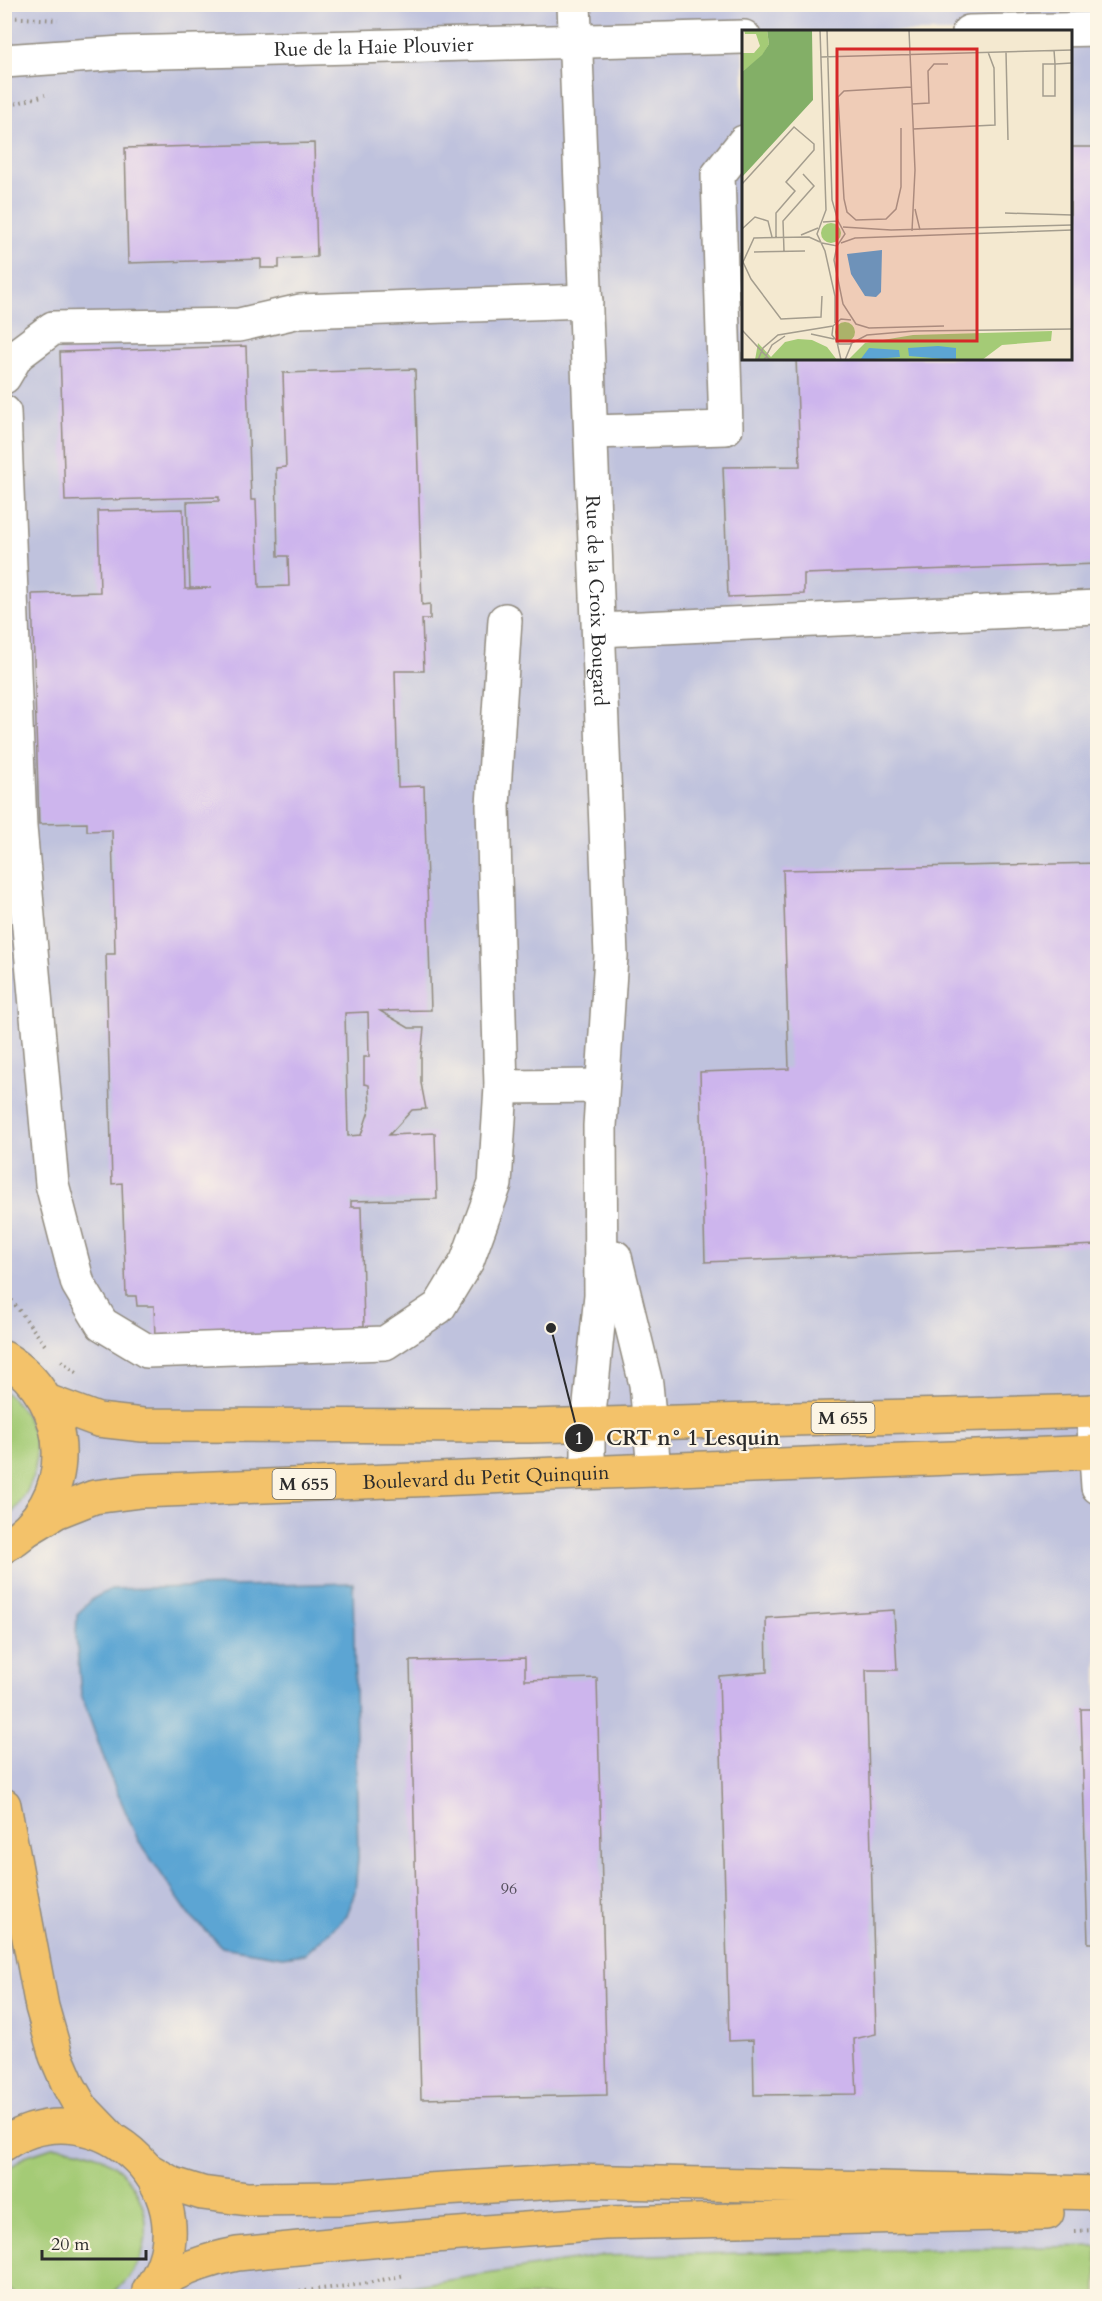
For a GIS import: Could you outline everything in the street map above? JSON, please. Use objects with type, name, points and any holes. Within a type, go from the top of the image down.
[{"type":"main road","points":[[5,1358],[25,1373],[47,1401],[58,1434],[59,1468],[48,1502],[16,1538]]},
{"type":"main road","name":"M 655","points":[[47,1401],[98,1420],[143,1425],[425,1427],[1095,1411]]},
{"type":"main road","name":"Boulevard du Petit Quinquin","points":[[16,1538],[56,1512],[94,1497],[125,1492],[1096,1452]]},
{"type":"main road","points":[[4,1805],[42,2007],[56,2056],[81,2107],[110,2137],[137,2156],[147,2169],[163,2200],[167,2217],[166,2252],[161,2269],[149,2290]]},
{"type":"main road","points":[[4,2144],[27,2132],[60,2126],[94,2130],[110,2137]]},
{"type":"main road","points":[[147,2169],[173,2184],[192,2190],[248,2199],[340,2198],[450,2188],[572,2181],[1098,2193]]},
{"type":"main road","points":[[149,2290],[180,2270],[207,2260],[237,2254],[475,2232],[604,2223],[1098,2211]]},
{"type":"street","name":"Rue de la Croix Bougard","points":[[574,4],[611,956],[600,1126],[602,1196]]},
{"type":"street","points":[[1034,30],[1098,28]]},
{"type":"street","name":"Rue de la Haie Plouvier","points":[[4,61],[122,53],[742,37]]},
{"type":"street","points":[[592,432],[726,428],[718,174],[742,144]]},
{"type":"street","points":[[4,377],[17,355],[53,328],[239,325],[300,311],[586,301]]},
{"type":"street","points":[[4,412],[20,827],[52,1184],[78,1284],[102,1324],[147,1351],[385,1343],[439,1307],[466,1261],[495,1184],[501,1087],[494,806],[505,620]]},
{"type":"street","points":[[599,630],[1098,607]]},
{"type":"street","points":[[501,1087],[602,1086]]},
{"type":"street","points":[[602,1196],[624,1302],[646,1384],[654,1469]]},
{"type":"street","points":[[588,1472],[588,1424],[601,1295],[602,1196]]},
{"type":"street","points":[[1095,1411],[1098,1487]]},
{"type":"path","points":[[4,17],[63,20]]},
{"type":"path","points":[[4,1284],[10,1298],[45,1345]]},
{"type":"path","points":[[53,1354],[85,1379]]},
{"type":"shaded area","points":[[5,5],[1097,5],[1097,2296],[5,2296]]},
{"type":"green space","points":[[4,1391],[18,1405],[28,1421],[34,1438],[36,1455],[34,1472],[28,1489],[5,1520]]},
{"type":"green space","points":[[52,2147],[83,2150],[109,2162],[128,2179],[141,2201],[146,2225],[143,2250],[131,2275],[109,2296],[17,2296],[5,2286],[5,2172],[25,2156]]},
{"type":"green space","points":[[1097,2246],[1097,2296],[349,2296],[599,2256]]},
{"type":"water","points":[[353,1583],[358,1858],[355,1891],[347,1916],[305,1954],[282,1957],[222,1947],[188,1913],[138,1840],[110,1776],[81,1694],[76,1637],[77,1614],[94,1598],[111,1589]]},
{"type":"building","points":[[314,143],[317,257],[279,259],[279,268],[261,268],[261,259],[128,263],[125,148]]},
{"type":"building","points":[[1072,147],[1098,147],[1098,564],[804,574],[804,594],[728,597],[723,467],[800,466],[796,360],[1072,360]]},
{"type":"building","points":[[246,346],[251,500],[256,500],[259,587],[289,586],[288,556],[278,556],[276,468],[286,467],[283,373],[415,369],[422,605],[430,604],[430,619],[422,619],[424,671],[395,671],[398,787],[424,786],[431,1010],[380,1011],[409,1028],[424,1028],[421,1083],[426,1109],[412,1110],[389,1135],[435,1133],[437,1199],[351,1201],[351,1207],[361,1207],[364,1326],[360,1326],[360,1331],[155,1338],[154,1306],[137,1306],[136,1296],[126,1296],[122,1183],[112,1184],[106,954],[115,954],[112,830],[87,831],[87,823],[39,824],[32,594],[100,592],[98,511],[183,509],[185,589],[211,588],[190,588],[187,502],[219,501],[219,497],[65,501],[60,352]],"holes":[[[368,1012],[369,1057],[364,1057],[364,1084],[369,1085],[370,1108],[361,1135],[348,1136],[345,1013]]]},
{"type":"building","points":[[1098,863],[1098,1245],[705,1262],[700,1072],[789,1069],[783,870]]},
{"type":"building","points":[[894,1610],[897,1670],[866,1670],[876,2034],[854,2039],[857,2094],[754,2095],[753,2040],[729,2041],[719,1676],[767,1672],[766,1618]]},
{"type":"building","points":[[525,1658],[525,1680],[597,1678],[607,2095],[421,2099],[410,1661]]},
{"type":"building","points":[[1081,1709],[1098,1709],[1098,1943],[1088,1943]]},
{"type":"place","name":"CRT n° 1 Lesquin","points":[[551,1328]]}]
